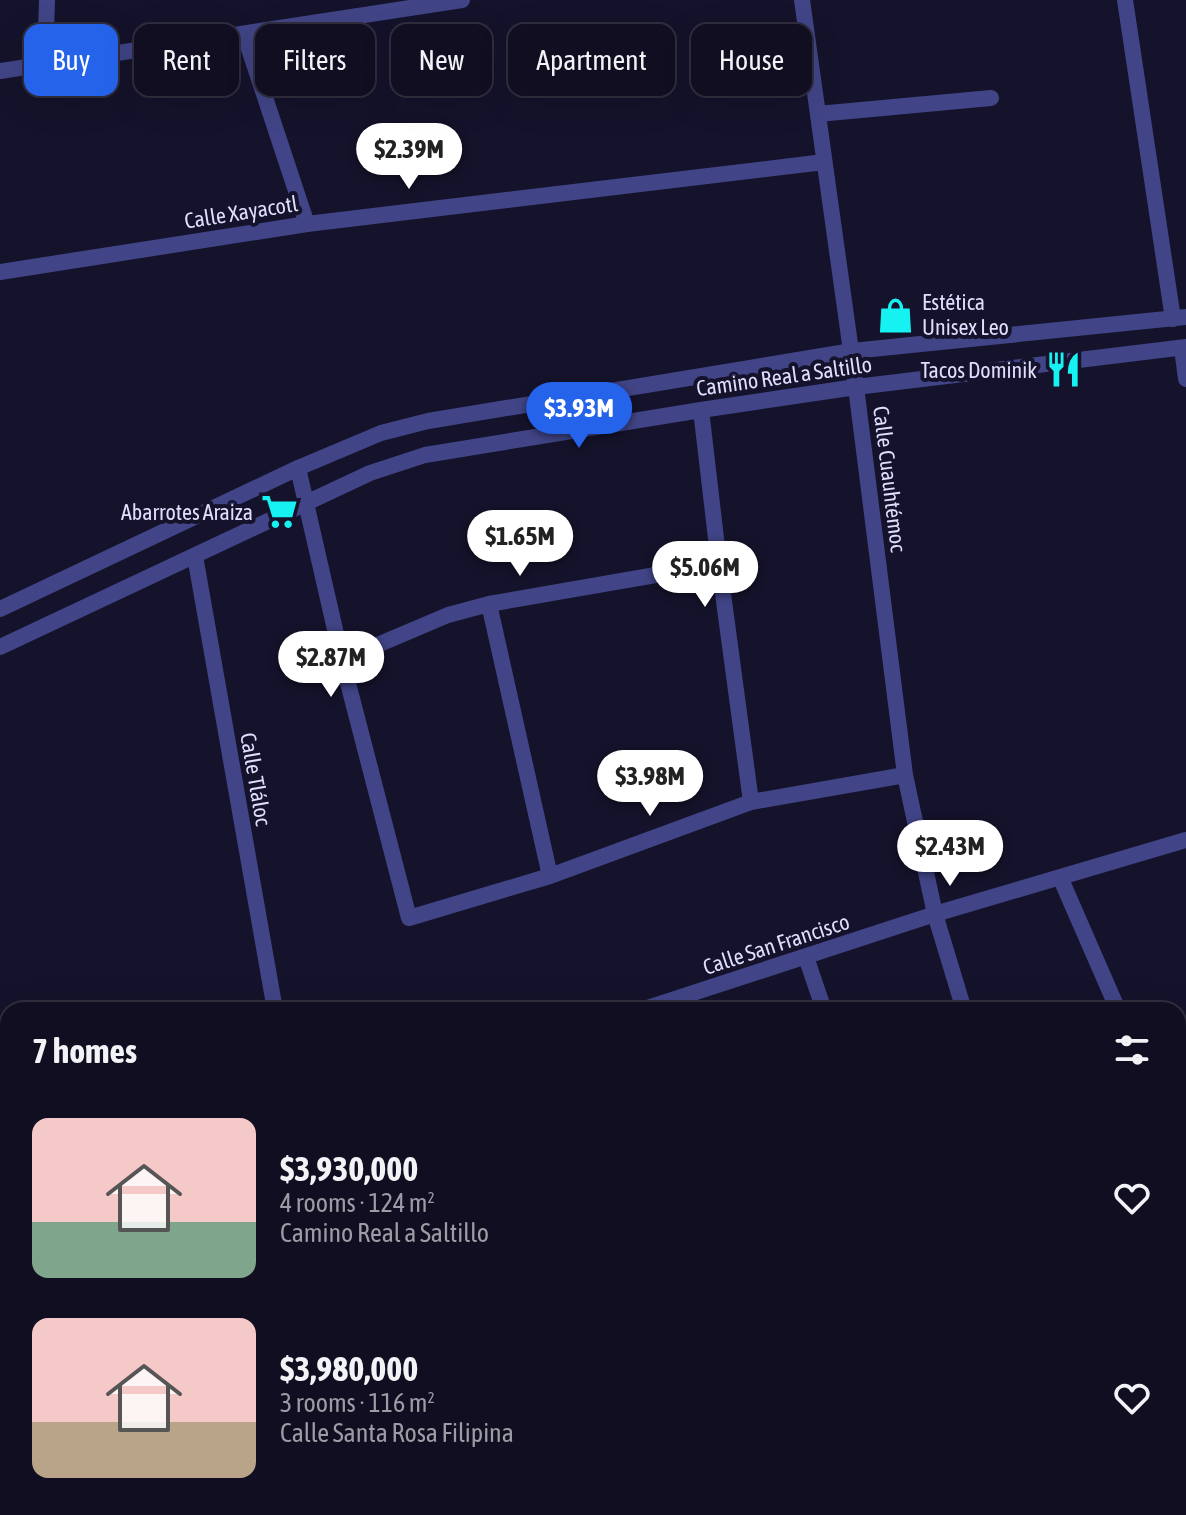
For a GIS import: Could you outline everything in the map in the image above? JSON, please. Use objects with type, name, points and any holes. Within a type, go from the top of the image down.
[{"type":"street","points":[[46,24],[47,0]]},
{"type":"street","points":[[118,53],[462,0]]},
{"type":"street","name":"Calle Cuauhtémoc","points":[[802,0],[852,351],[905,775],[935,914],[962,1002]]},
{"type":"street","points":[[1125,0],[1180,318]]},
{"type":"street","points":[[244,34],[307,224]]},
{"type":"street","points":[[0,71],[24,67]]},
{"type":"street","points":[[818,114],[991,98]]},
{"type":"street","name":"Calle Xayacotl","points":[[0,272],[307,224],[824,162]]},
{"type":"street","name":"Camino Real a Saltillo","points":[[0,609],[298,468],[381,433],[428,421],[852,351],[1180,318]]},
{"type":"street","points":[[1184,348],[1186,379]]},
{"type":"street","name":"Camino Real a Saltillo","points":[[0,647],[370,473],[425,455],[856,387],[1184,348]]},
{"type":"street","points":[[701,410],[751,802]]},
{"type":"street","points":[[298,468],[342,660],[409,918],[550,876],[751,802],[905,775]]},
{"type":"street","name":"Calle Tláloc","points":[[195,556],[274,1002]]},
{"type":"street","points":[[342,660],[448,615],[489,604],[719,564]]},
{"type":"street","points":[[489,604],[550,876]]},
{"type":"street","name":"Calle San Francisco","points":[[672,1002],[935,914],[1186,840]]},
{"type":"street","points":[[1060,877],[1115,1002]]},
{"type":"street","points":[[806,957],[821,1002]]},
{"type":"place","name":"Estética Unisex Leo","points":[[896,315]]},
{"type":"place","name":"Tacos Dominik","points":[[1063,370]]},
{"type":"place","name":"Abarrotes Araiza","points":[[279,512]]}]
